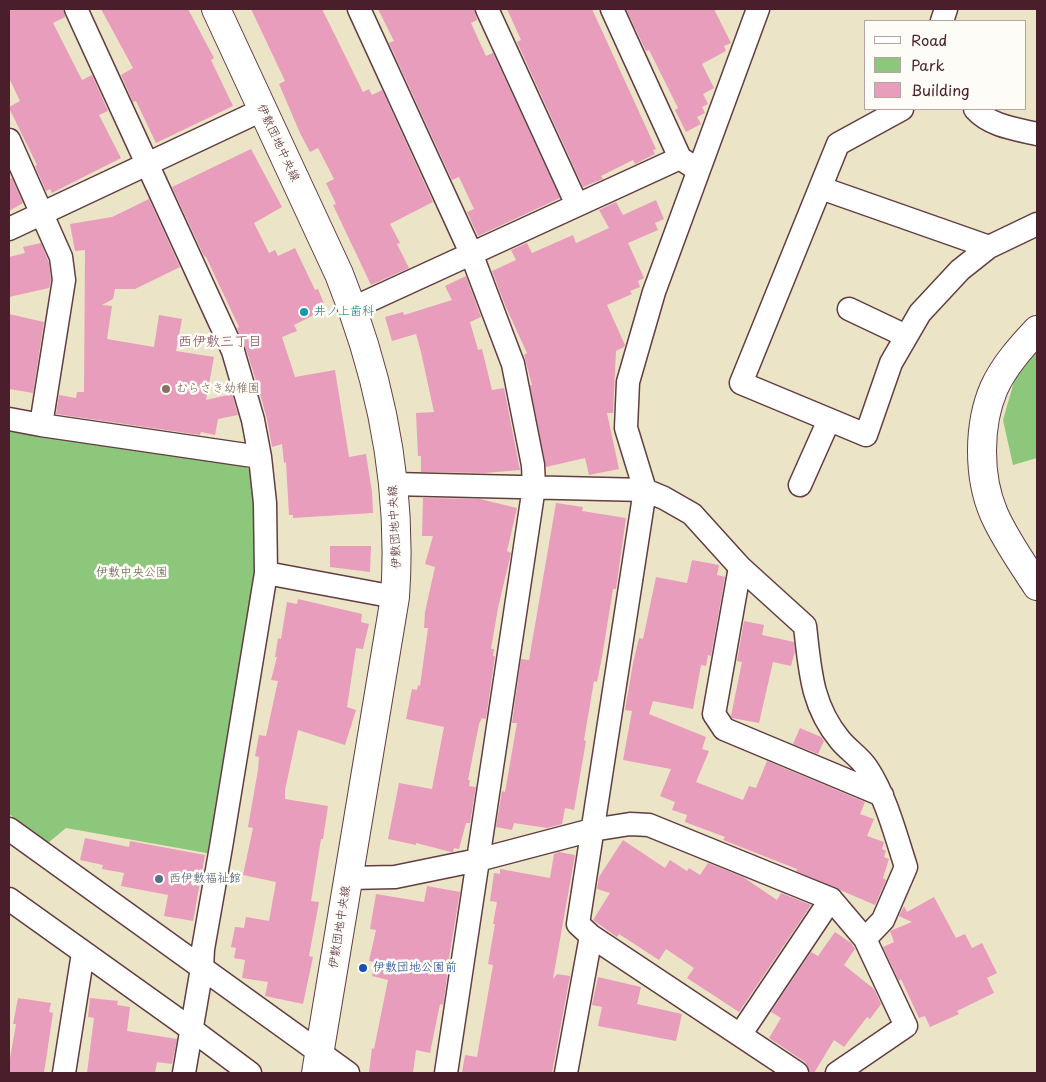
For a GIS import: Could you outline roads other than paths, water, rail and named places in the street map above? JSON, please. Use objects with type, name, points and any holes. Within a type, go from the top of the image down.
[{"type":"street","points":[[76,9],[233,350],[253,420],[260,457],[265,503],[266,573],[184,1073]]},
{"type":"street","name":"伊敷団地中央線","points":[[216,9],[353,308],[381,403],[397,522],[398,565],[395,597],[317,1063]]},
{"type":"street","points":[[359,9],[471,254],[512,364],[533,465],[534,487],[446,1073]]},
{"type":"street","points":[[487,9],[577,205]]},
{"type":"street","points":[[612,9],[689,164]]},
{"type":"street","points":[[751,15],[689,164],[628,382],[626,428],[645,490],[578,924],[591,936],[797,1073]]},
{"type":"street","points":[[9,229],[262,110]]},
{"type":"street","points":[[900,110],[838,144],[740,382],[866,435],[891,363],[920,313],[960,270],[989,247],[1037,224]]},
{"type":"street","points":[[976,110],[979,114],[1003,126],[1037,134]]},
{"type":"street","points":[[9,140],[61,257],[64,280],[42,425]]},
{"type":"street","points":[[353,308],[577,205],[689,164]]},
{"type":"street","points":[[821,188],[989,247]]},
{"type":"street","points":[[848,309],[906,336]]},
{"type":"street","points":[[1034,575],[994,514],[984,482],[981,456],[985,421],[994,388],[1016,353],[1037,330]]},
{"type":"street","points":[[9,419],[260,457]]},
{"type":"street","points":[[800,485],[829,420]]},
{"type":"street","points":[[393,484],[645,490],[664,498],[692,514],[740,567],[805,626],[813,687],[822,712],[840,740],[866,766],[882,795],[906,867],[883,920],[865,940]]},
{"type":"street","points":[[740,567],[714,714],[724,729],[882,795]]},
{"type":"street","points":[[266,573],[395,597]]},
{"type":"street","points":[[348,878],[395,877],[478,860],[592,830],[630,824],[649,825],[831,899],[865,940],[906,1026],[837,1073]]},
{"type":"street","points":[[9,829],[202,968],[317,1063],[348,1073]]},
{"type":"street","points":[[9,899],[250,1073]]},
{"type":"street","points":[[740,1035],[831,899]]},
{"type":"street","points":[[566,1073],[591,936]]},
{"type":"street","points":[[64,1073],[83,953]]},
{"type":"place","name":"井ノ上歯科","points":[[304,312]]},
{"type":"place","name":"むらさき幼稚園","points":[[166,389]]},
{"type":"place","name":"西伊敷福祉館","points":[[159,879]]},
{"type":"place","name":"伊敷団地公園前","points":[[363,968]]},
{"type":"district","name":"西伊敷三丁目","points":[[220,342]]},
{"type":"park label","name":"伊敷中央公園","points":[[132,573]]}]
